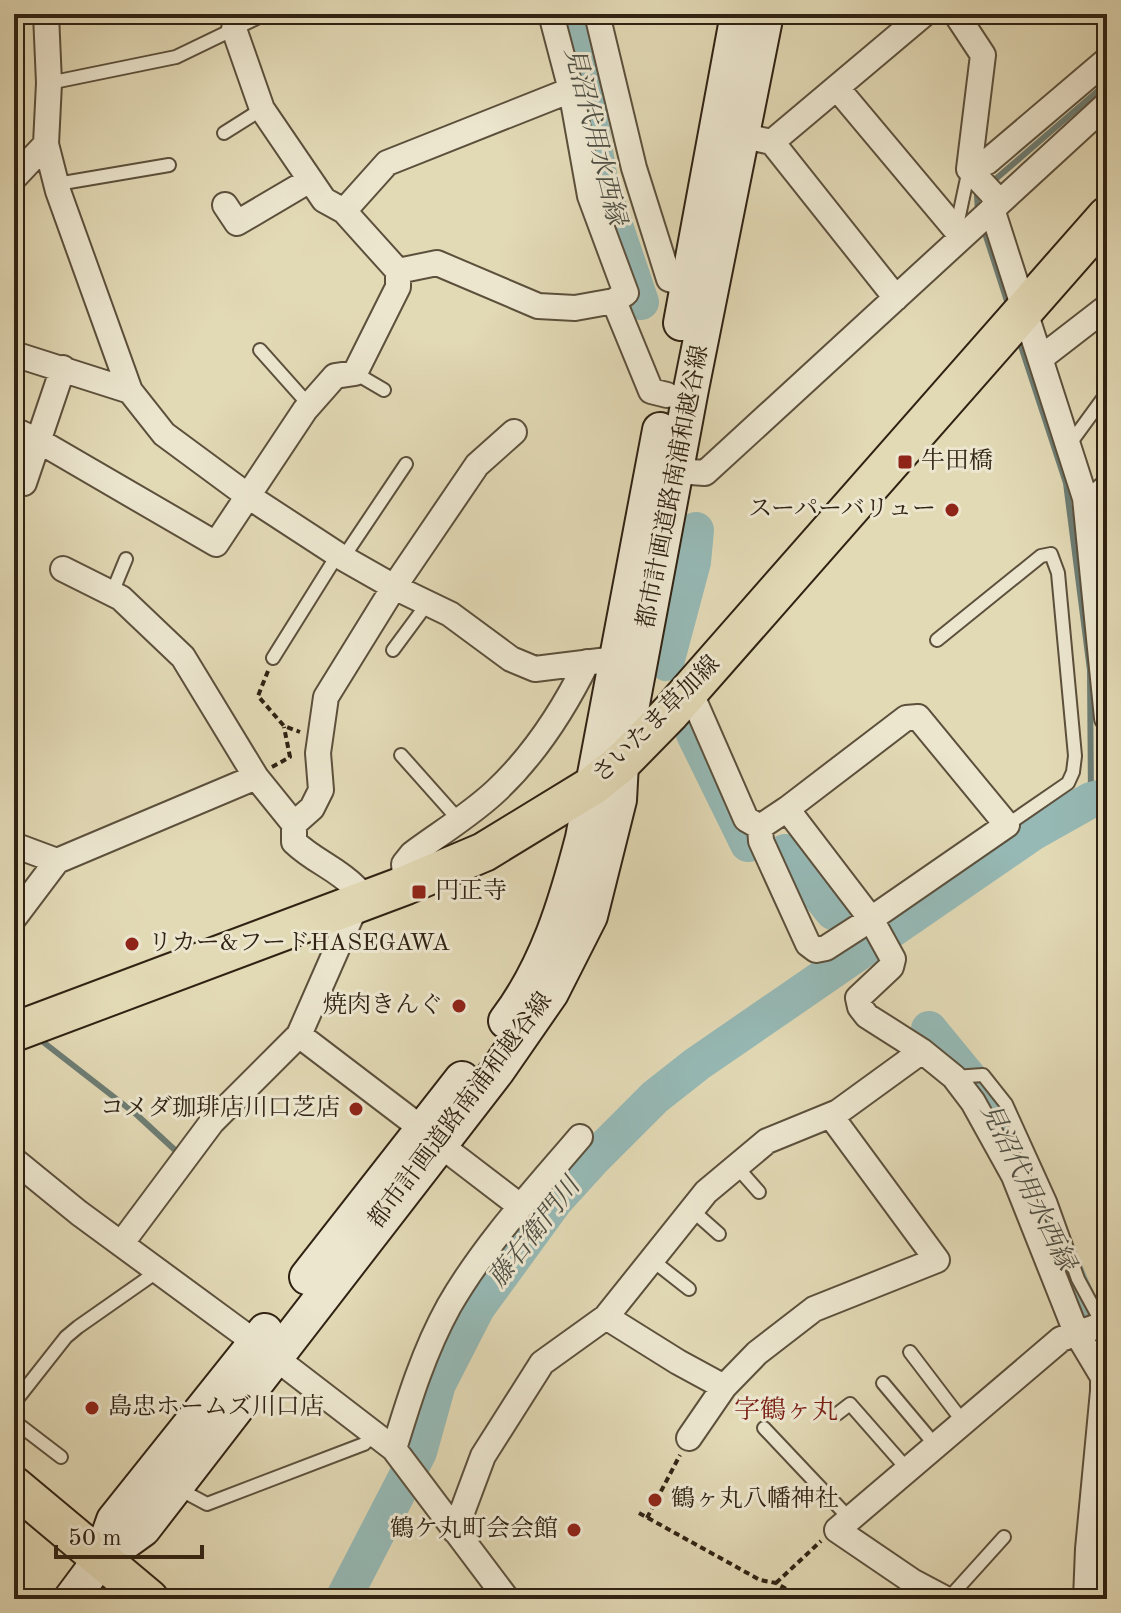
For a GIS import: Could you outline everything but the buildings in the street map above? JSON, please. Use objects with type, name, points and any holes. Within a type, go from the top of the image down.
[{"type":"main road","name":"さいたま草加線","points":[[14,1032],[406,885],[484,852],[592,786],[621,763],[690,691],[1107,216]]},
{"type":"main road","points":[[14,1486],[149,1599]]},
{"type":"street","points":[[46,14],[49,83],[46,144],[57,184],[130,391],[164,434],[248,496],[340,556],[450,614],[511,659],[535,669],[602,661]]},
{"type":"street","points":[[398,271],[437,263],[538,306],[575,308],[614,301],[626,293],[590,196],[571,90],[551,14]]},
{"type":"street","name":"都市計画道路南浦和越谷線","points":[[71,1599],[100,1560],[114,1520],[265,1350],[430,1136],[512,1013],[548,949],[567,899],[592,786],[602,661],[667,395],[738,14]]},
{"type":"street","name":"都市計画道路南浦和越谷線","points":[[430,1136],[497,1071],[551,993],[590,916],[619,800],[621,763],[676,471],[758,139],[766,14]]},
{"type":"street","points":[[896,298],[758,139],[837,88],[924,14]]},
{"type":"street","points":[[956,14],[983,55],[969,169],[996,205],[1017,320],[1041,358],[1085,498],[1107,718]]},
{"type":"street","points":[[601,20],[634,168],[669,279],[689,285]]},
{"type":"street","points":[[14,430],[39,441],[216,544],[309,405],[335,376],[355,373],[398,287],[398,271],[344,211],[324,200],[310,180],[262,109],[234,29]]},
{"type":"street","points":[[969,169],[987,162],[1107,60]]},
{"type":"street","points":[[837,88],[959,234]]},
{"type":"street","points":[[344,211],[387,163],[571,90]]},
{"type":"street","points":[[676,471],[705,473],[896,298],[959,234],[996,205],[1107,104]]},
{"type":"street","points":[[14,178],[46,144]]},
{"type":"street","points":[[225,205],[237,223],[310,180]]},
{"type":"street","points":[[614,301],[651,391],[667,395]]},
{"type":"street","points":[[1041,358],[1107,307]]},
{"type":"street","points":[[14,354],[130,391]]},
{"type":"street","points":[[14,480],[24,483],[63,368]]},
{"type":"street","points":[[294,824],[312,808],[321,790],[318,753],[326,697],[394,587],[477,465],[514,432]]},
{"type":"street","points":[[63,569],[121,598],[183,657],[256,777],[294,824],[294,842],[312,858],[340,872],[356,888],[357,903],[299,1035],[212,1122],[121,1244]]},
{"type":"street","points":[[406,885],[404,864],[412,854],[496,791],[528,756],[602,661]]},
{"type":"street","points":[[690,691],[746,819],[760,827]]},
{"type":"street","points":[[918,717],[1007,825],[873,921],[826,948],[816,950],[808,944],[761,841],[760,827],[906,718],[918,717]]},
{"type":"street","points":[[14,918],[57,861],[256,777]]},
{"type":"street","points":[[787,809],[873,921],[893,959],[891,967],[858,998],[860,1007],[867,1016],[922,1051],[954,1077],[973,1102],[1093,1327],[1103,1391],[1086,1599]]},
{"type":"street","points":[[14,845],[57,861]]},
{"type":"street","points":[[299,1035],[520,1206]]},
{"type":"street","points":[[455,1531],[483,1456],[542,1363],[606,1317],[706,1192],[767,1141],[831,1116],[922,1051]]},
{"type":"street","points":[[689,1438],[724,1387],[757,1353],[814,1309],[937,1260],[831,1116]]},
{"type":"street","points":[[399,1455],[409,1397],[449,1306],[520,1206],[580,1137]]},
{"type":"street","points":[[14,1160],[399,1455],[507,1599]]},
{"type":"street","points":[[606,1317],[724,1387]]},
{"type":"street","points":[[947,1599],[912,1581],[843,1524],[1061,1339],[1093,1327]]},
{"type":"street","name":"都市計画道路南浦和越谷線","points":[[100,1560],[143,1529],[265,1350]]},
{"type":"lane","points":[[49,83],[176,57],[265,14]]},
{"type":"lane","points":[[224,133],[262,109]]},
{"type":"lane","points":[[57,184],[169,165]]},
{"type":"lane","points":[[959,234],[969,169]]},
{"type":"lane","points":[[260,350],[309,405]]},
{"type":"lane","points":[[355,373],[384,390]]},
{"type":"lane","points":[[1068,446],[1107,393]]},
{"type":"lane","points":[[273,658],[340,556],[406,464]]},
{"type":"lane","points":[[1085,498],[1107,479]]},
{"type":"lane","points":[[937,640],[1041,556],[1051,554],[1058,573],[1075,756],[1073,772],[1068,783],[1007,825]]},
{"type":"lane","points":[[112,593],[126,559]]},
{"type":"lane","points":[[393,650],[427,604]]},
{"type":"lane","points":[[401,755],[458,819]]},
{"type":"lane","points":[[736,1166],[759,1192]]},
{"type":"lane","points":[[692,1210],[719,1234]]},
{"type":"lane","points":[[652,1260],[689,1289]]},
{"type":"lane","points":[[14,1403],[66,1337],[158,1271]]},
{"type":"lane","points":[[910,1352],[964,1423]]},
{"type":"lane","points":[[883,1383],[936,1446]]},
{"type":"lane","points":[[837,1414],[850,1404],[908,1470]]},
{"type":"lane","points":[[14,1421],[61,1457]]},
{"type":"lane","points":[[764,1428],[843,1524]]},
{"type":"lane","points":[[174,1487],[207,1504],[364,1444],[374,1435]]},
{"type":"lane","points":[[947,1599],[1004,1537]]},
{"type":"path","points":[[273,658],[258,696],[284,726],[321,740]]},
{"type":"path","points":[[256,777],[290,757],[284,726]]},
{"type":"path","points":[[647,1518],[689,1438]]},
{"type":"path","points":[[639,1513],[760,1580],[776,1583],[803,1599]]},
{"type":"path","points":[[776,1583],[827,1534],[843,1524]]},
{"type":"waterway","name":"見沼代用水西縁","points":[[566,14],[580,61],[600,181],[641,302]]},
{"type":"waterway","points":[[991,183],[1107,83]]},
{"type":"waterway","points":[[978,212],[977,195],[983,190]]},
{"type":"waterway","points":[[983,227],[1009,307]]},
{"type":"waterway","points":[[1018,337],[1066,483],[1090,670],[1091,800]]},
{"type":"waterway","name":"見沼代用水西縁","points":[[666,663],[693,562],[696,530]]},
{"type":"waterway","name":"見沼代用水西縁","points":[[694,734],[748,844]]},
{"type":"waterway","name":"藤右衛門川","points":[[343,1599],[419,1452],[438,1384],[477,1308],[555,1201],[595,1157],[655,1097],[697,1064],[1034,832],[1091,800],[1107,796]]},
{"type":"waterway","name":"見沼代用水西縁","points":[[785,852],[833,912]]},
{"type":"waterway","name":"見沼代用水西縁","points":[[929,1029],[984,1096],[1013,1149],[1075,1294],[1107,1357]]},
{"type":"waterway","points":[[38,1038],[137,1115],[176,1151]]},
{"type":"waterway","name":"見沼代用水西縁","points":[[1100,1599],[1100,1536],[1107,1494]]},
{"type":"place","name":"牛田橋","points":[[905,462]]},
{"type":"place","name":"スーパーバリュー","points":[[952,510]]},
{"type":"place","name":"円正寺","points":[[419,892]]},
{"type":"place","name":"リカー&フードHASEGAWA","points":[[132,944]]},
{"type":"place","name":"焼肉きんぐ","points":[[459,1006]]},
{"type":"place","name":"コメダ珈琲店川口芝店","points":[[356,1109]]},
{"type":"place","name":"島忠ホームズ川口店","points":[[92,1408]]},
{"type":"place","name":"鶴ヶ丸八幡神社","points":[[655,1500]]},
{"type":"place","name":"鶴ケ丸町会会館","points":[[574,1530]]},
{"type":"district","name":"字鶴ヶ丸","points":[[786,1411]]}]
